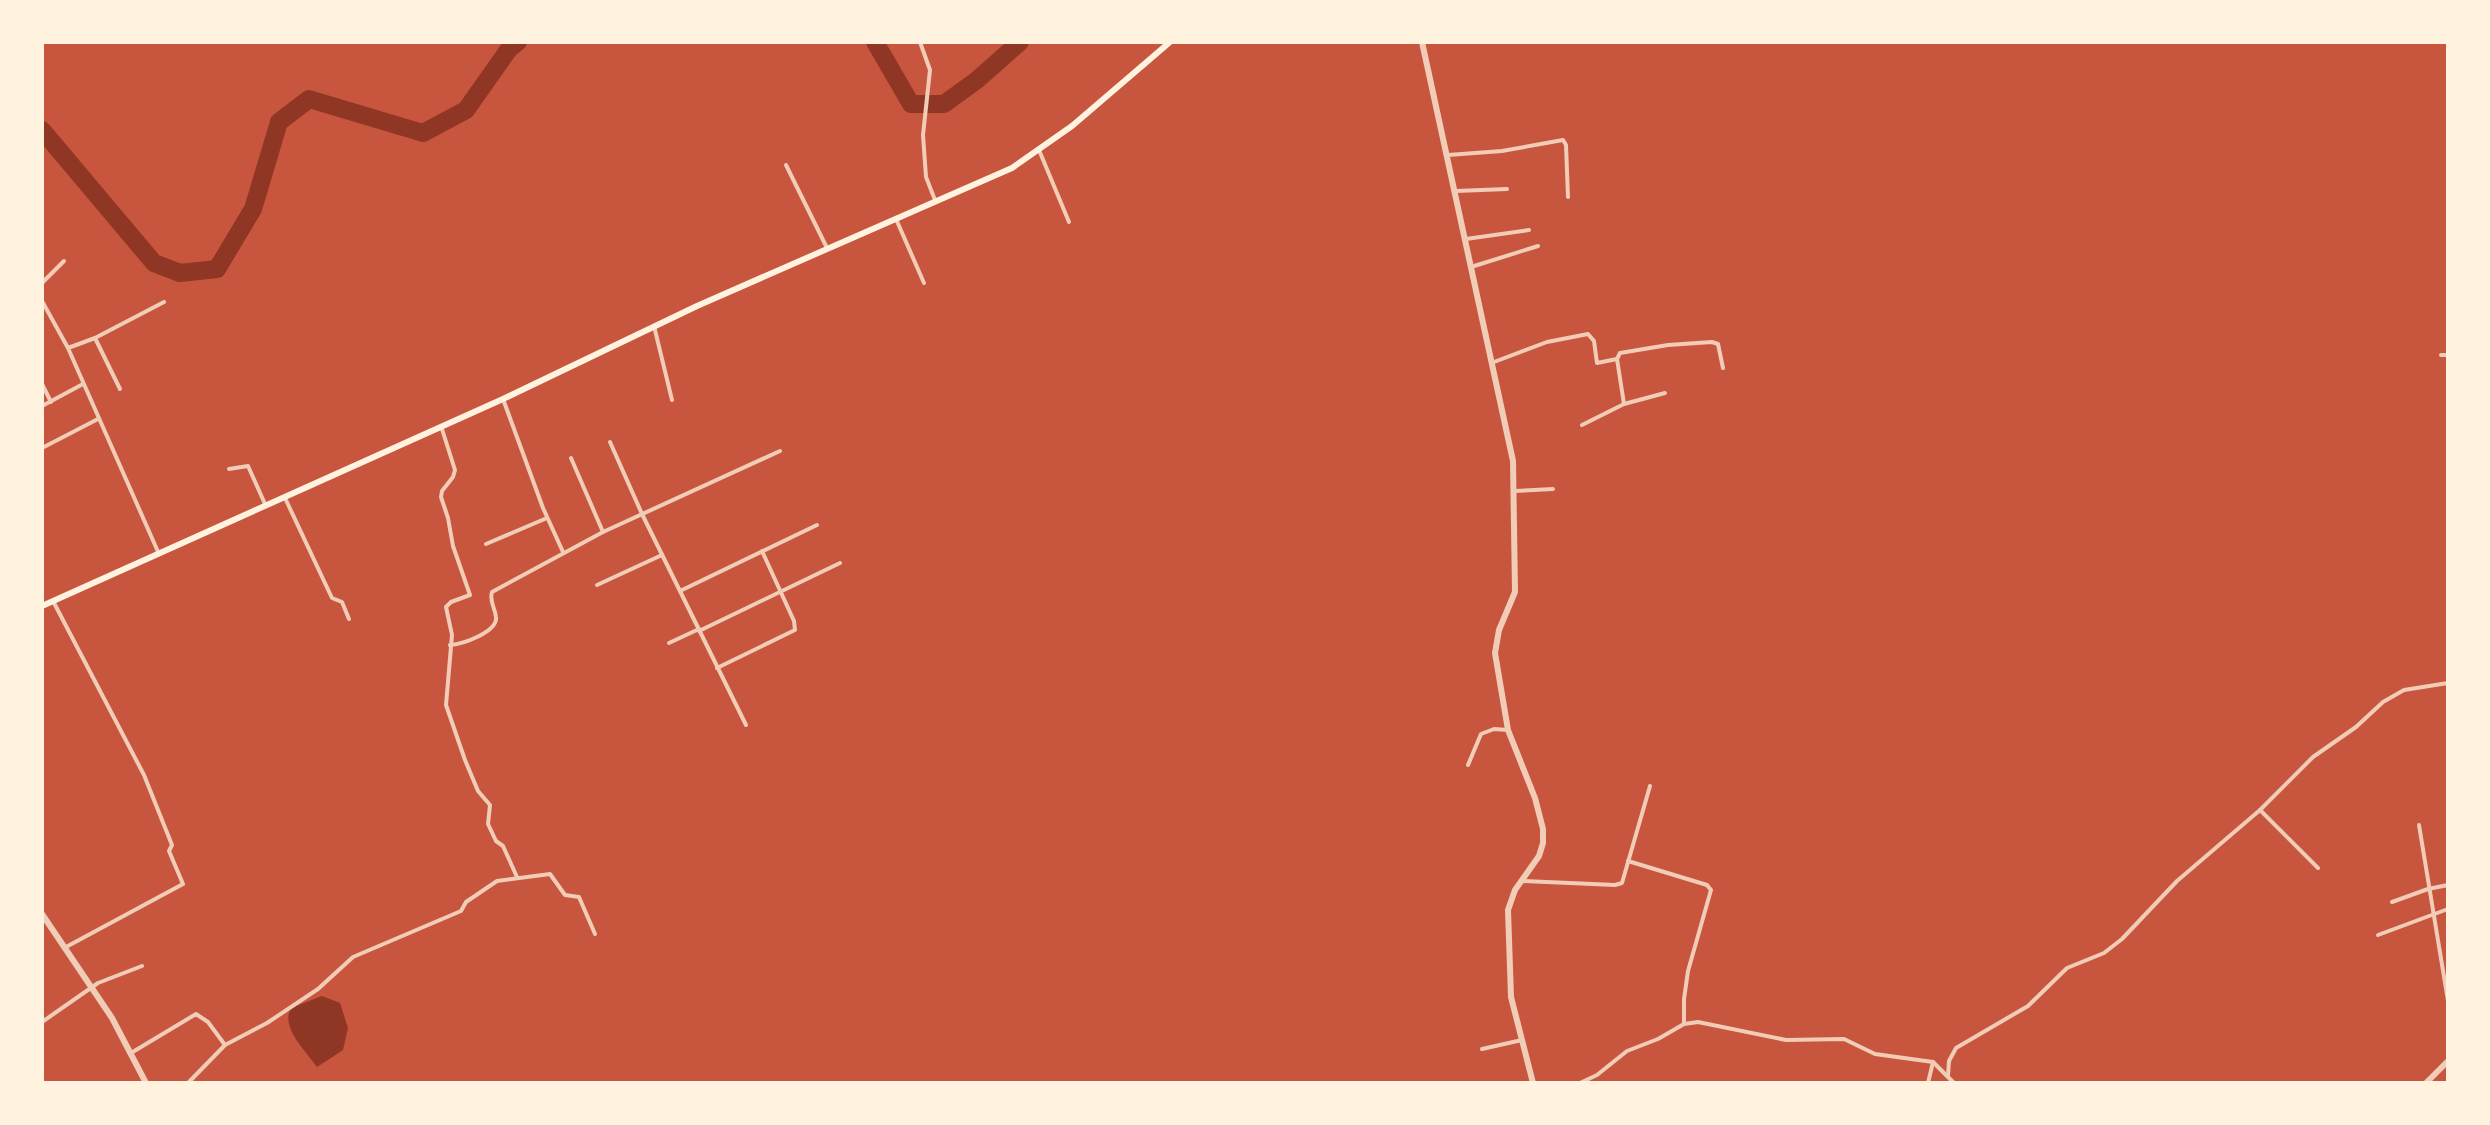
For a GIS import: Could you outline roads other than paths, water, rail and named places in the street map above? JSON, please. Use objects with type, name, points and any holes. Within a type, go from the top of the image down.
[{"type":"main road","points":[[42,606],[503,399],[654,326],[895,217],[1012,168],[1039,150],[1170,42]]},
{"type":"street","points":[[920,42],[929,65],[923,135],[926,177],[935,200]]},
{"type":"street","points":[[1422,42],[1494,362],[1513,461],[1515,592],[1499,630],[1495,653],[1508,730],[1535,798],[1543,829],[1539,856],[1511,896],[1508,910],[1510,984],[1533,1083]]},
{"type":"street","points":[[1448,155],[1502,151],[1563,140],[1566,145],[1568,197]]},
{"type":"street","points":[[1039,150],[1069,222]]},
{"type":"street","points":[[786,165],[827,248]]},
{"type":"street","points":[[1456,191],[1507,189]]},
{"type":"street","points":[[895,217],[924,283]]},
{"type":"street","points":[[1466,239],[1529,230]]},
{"type":"street","points":[[1471,267],[1538,246]]},
{"type":"street","points":[[42,283],[64,261]]},
{"type":"street","points":[[42,301],[68,348],[159,554]]},
{"type":"street","points":[[68,348],[95,338],[164,302]]},
{"type":"street","points":[[654,326],[672,400]]},
{"type":"street","points":[[1494,362],[1547,342],[1588,334],[1594,341],[1596,362],[1617,359]]},
{"type":"street","points":[[95,338],[120,389]]},
{"type":"street","points":[[1624,404],[1618,354],[1668,345],[1716,342],[1723,368]]},
{"type":"street","points":[[2441,355],[2448,355]]},
{"type":"street","points":[[42,384],[51,402]]},
{"type":"street","points":[[42,406],[83,384]]},
{"type":"street","points":[[1582,425],[1624,404],[1665,393]]},
{"type":"street","points":[[503,399],[547,518],[563,552]]},
{"type":"street","points":[[42,448],[98,419]]},
{"type":"street","points":[[441,426],[455,470],[441,497],[470,595],[447,605],[451,626],[446,705],[474,781],[490,805],[488,824],[496,841],[503,846],[517,877]]},
{"type":"street","points":[[610,442],[746,725]]},
{"type":"street","points":[[450,645],[467,644],[495,624],[497,619],[490,597],[492,592],[603,532],[780,451]]},
{"type":"street","points":[[571,458],[603,532]]},
{"type":"street","points":[[229,469],[248,466],[265,504]]},
{"type":"street","points":[[1515,491],[1553,489]]},
{"type":"street","points":[[284,496],[332,598],[342,602],[349,619]]},
{"type":"street","points":[[486,544],[547,518]]},
{"type":"street","points":[[680,591],[817,525]]},
{"type":"street","points":[[717,668],[794,632],[795,625],[762,551]]},
{"type":"street","points":[[597,585],[662,555]]},
{"type":"street","points":[[669,643],[840,563]]},
{"type":"street","points":[[53,601],[144,775],[172,845],[169,851],[183,884],[65,948]]},
{"type":"street","points":[[1948,1076],[1949,1061],[1956,1048],[2028,1006],[2067,968],[2104,953],[2122,939],[2177,881],[2260,810],[2313,757],[2356,727],[2383,702],[2404,690],[2448,683]]},
{"type":"street","points":[[1468,765],[1481,734],[1494,729],[1508,730]]},
{"type":"street","points":[[1522,881],[1615,885],[1624,881],[1650,786]]},
{"type":"street","points":[[2260,810],[2318,868]]},
{"type":"street","points":[[2419,825],[2448,1001]]},
{"type":"street","points":[[1628,861],[1707,885],[1711,890],[1688,971],[1684,1024]]},
{"type":"street","points":[[188,1083],[225,1045],[267,1023],[318,989],[344,963],[363,951],[461,911],[466,902],[483,888],[505,878],[550,874],[565,895],[579,897],[595,934]]},
{"type":"street","points":[[2392,902],[2448,885]]},
{"type":"street","points":[[2378,935],[2448,909]]},
{"type":"street","points":[[42,914],[112,1018],[146,1083]]},
{"type":"street","points":[[42,1022],[90,988],[142,966]]},
{"type":"street","points":[[131,1053],[196,1014],[208,1022],[225,1045]]},
{"type":"street","points":[[1580,1083],[1597,1075],[1622,1054],[1684,1024],[1704,1022],[1786,1040],[1844,1039],[1875,1054],[1933,1062],[1954,1083]]},
{"type":"street","points":[[1482,1049],[1522,1040]]},
{"type":"street","points":[[2426,1083],[2448,1061]]},
{"type":"street","points":[[1928,1083],[1933,1062]]},
{"type":"waterway","points":[[42,130],[154,263],[180,273],[217,269],[253,209],[279,122],[309,99],[423,133],[466,110],[509,49],[518,42]]},
{"type":"waterway","points":[[875,42],[911,104],[944,104],[1020,42]]}]
